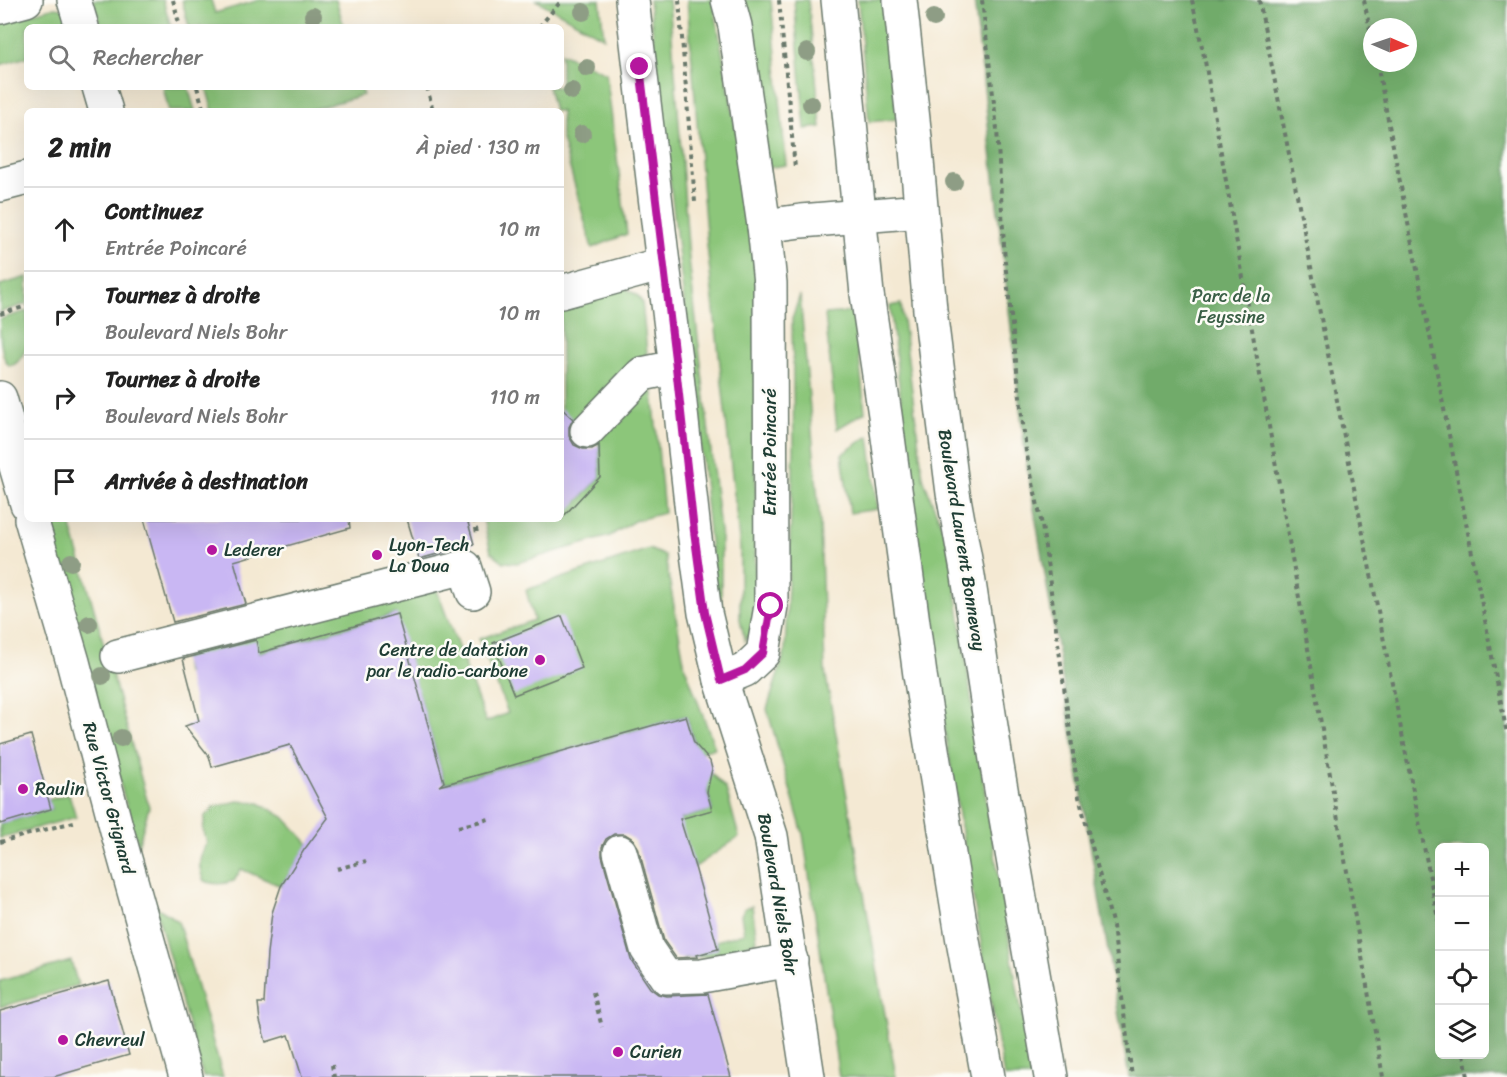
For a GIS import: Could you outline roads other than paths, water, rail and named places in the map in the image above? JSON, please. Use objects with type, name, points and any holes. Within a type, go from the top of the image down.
[{"type":"street","points":[[0,7],[26,0]]},
{"type":"street","points":[[74,0],[81,24]]},
{"type":"street","name":"Boulevard Niels Bohr","points":[[632,0],[705,613],[733,675],[771,836],[808,1077]]},
{"type":"street","name":"Entrée Poincaré","points":[[728,0],[735,26],[770,283],[771,606],[763,653],[733,675]]},
{"type":"street","points":[[837,0],[867,294],[920,675],[963,942],[988,1077]]},
{"type":"street","name":"Boulevard Laurent Bonnevay","points":[[900,0],[930,310],[953,493],[1051,1077]]},
{"type":"street","points":[[100,90],[105,108]]},
{"type":"street","points":[[0,185],[24,179]]},
{"type":"street","points":[[764,226],[921,211]]},
{"type":"street","points":[[564,291],[663,264]]},
{"type":"street","points":[[586,432],[642,374],[676,367]]},
{"type":"street","points":[[0,398],[24,492]]},
{"type":"street","points":[[12,442],[24,412]]},
{"type":"street","name":"Rue Victor Grignard","points":[[32,522],[73,662],[186,1077]]},
{"type":"street","points":[[118,656],[465,567],[473,592]]},
{"type":"street","points":[[620,852],[647,949],[666,977],[702,976],[791,960]]},
{"type":"place","name":"Lederer","points":[[212,550]]},
{"type":"place","name":"Lyon-Tech La Doua","points":[[377,555]]},
{"type":"place","name":"Centre de datation par le radio-carbone","points":[[540,660]]},
{"type":"place","name":"Raulin","points":[[23,789]]},
{"type":"place","name":"Chevreul","points":[[63,1040]]},
{"type":"place","name":"Curien","points":[[618,1052]]},
{"type":"park label","name":"Parc de la Feyssine","points":[[1231,306]]}]
